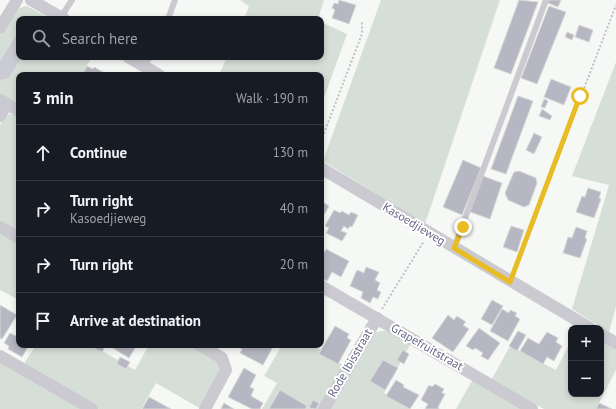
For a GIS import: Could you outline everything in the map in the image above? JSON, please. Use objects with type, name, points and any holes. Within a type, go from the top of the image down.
[{"type":"street","points":[[0,28],[17,0]]},
{"type":"street","points":[[31,0],[59,16]]},
{"type":"street","points":[[147,62],[156,72]]},
{"type":"street","points":[[0,116],[4,102],[16,109]]},
{"type":"street","name":"Kasoedjieweg","points":[[324,170],[510,282],[585,325]]},
{"type":"street","points":[[0,227],[16,236]]},
{"type":"street","name":"Grapefruitstraat","points":[[324,288],[532,409]]},
{"type":"street","name":"Rode Ibisstraat","points":[[324,409],[377,318]]},
{"type":"street","points":[[604,336],[616,343]]},
{"type":"street","points":[[205,348],[222,358],[226,370],[205,409]]},
{"type":"street","points":[[0,356],[92,409]]},
{"type":"lane","points":[[63,16],[72,0]]},
{"type":"lane","points":[[169,16],[175,0]]},
{"type":"lane","points":[[454,248],[546,0]]},
{"type":"path","points":[[510,282],[616,5]]},
{"type":"path","points":[[324,133],[362,34],[362,21]]},
{"type":"path","points":[[377,318],[429,233]]},
{"type":"shaded area","points":[[240,0],[324,0],[319,16],[245,16],[249,6]]},
{"type":"shaded area","points":[[381,0],[500,0],[425,224],[324,162]]},
{"type":"shaded area","points":[[27,6],[45,16],[16,16],[16,35],[0,61],[0,35],[8,21],[18,9]]},
{"type":"shaded area","points":[[324,23],[347,34],[324,98],[324,72],[220,72],[226,60],[324,60]]},
{"type":"shaded area","points":[[16,35],[16,60],[20,60],[9,78],[2,80],[0,79],[0,61]]},
{"type":"shaded area","points":[[20,60],[90,60],[83,72],[16,72],[16,103],[0,94],[0,79],[9,78]]},
{"type":"shaded area","points":[[616,62],[616,307],[609,332],[604,329],[604,325],[598,325],[572,309],[609,185],[572,176]]},
{"type":"shaded area","points":[[10,114],[16,115],[16,232],[0,223],[0,125],[5,117]]},
{"type":"shaded area","points":[[0,231],[16,240],[16,298],[0,290]]},
{"type":"shaded area","points":[[390,331],[411,343],[384,393],[410,409],[327,409],[373,333]]},
{"type":"shaded area","points":[[604,342],[616,348],[616,370],[604,393]]},
{"type":"shaded area","points":[[510,346],[556,370],[568,347],[568,397],[602,397],[596,409],[544,409],[492,379]]},
{"type":"shaded area","points":[[34,348],[97,348],[135,370],[147,348],[199,348],[216,358],[222,367],[201,409],[156,383],[141,409],[99,409],[23,365]]},
{"type":"shaded area","points":[[280,348],[318,348],[322,351],[322,353],[345,366],[320,409],[262,409],[277,383],[264,376]]},
{"type":"shaded area","points":[[0,360],[82,409],[0,409]]},
{"type":"shaded area","points":[[473,379],[524,409],[456,409]]},
{"type":"building","points":[[339,0],[356,5],[349,24],[332,18],[335,10],[332,8],[334,3],[338,4]]},
{"type":"building","points":[[519,0],[538,2],[511,74],[494,68]]},
{"type":"building","points":[[549,0],[561,0],[558,7],[548,3]]},
{"type":"building","points":[[549,6],[566,12],[537,84],[521,78]]},
{"type":"building","points":[[579,25],[593,30],[589,42],[575,37]]},
{"type":"building","points":[[567,32],[574,35],[572,40],[565,37]]},
{"type":"building","points":[[87,66],[93,69],[94,67],[103,72],[84,72]]},
{"type":"building","points":[[551,79],[571,87],[564,105],[544,97]]},
{"type":"building","points":[[518,96],[533,101],[506,174],[491,169]]},
{"type":"building","points":[[544,99],[548,101],[545,108],[541,107]]},
{"type":"building","points":[[542,109],[552,116],[550,120],[539,116]]},
{"type":"building","points":[[534,133],[542,137],[534,154],[526,150]]},
{"type":"building","points":[[463,160],[481,168],[462,215],[443,207]]},
{"type":"building","points":[[519,171],[536,178],[537,183],[529,205],[524,207],[508,200],[505,193],[514,172]]},
{"type":"building","points":[[483,176],[502,183],[490,219],[470,212]]},
{"type":"building","points":[[588,188],[601,192],[599,198],[601,199],[594,218],[576,212],[582,196],[585,197]]},
{"type":"building","points":[[324,203],[329,206],[324,215]]},
{"type":"building","points":[[334,210],[340,213],[342,211],[349,215],[351,212],[358,215],[352,227],[350,226],[348,229],[344,226],[341,231],[347,233],[342,241],[326,233],[329,228],[325,226]]},
{"type":"building","points":[[511,226],[524,230],[517,252],[503,247]]},
{"type":"building","points":[[576,227],[587,231],[585,238],[587,239],[580,258],[563,253],[568,237],[572,238]]},
{"type":"building","points":[[326,249],[349,261],[341,277],[332,272],[327,281],[324,280],[324,253]]},
{"type":"building","points":[[366,267],[379,272],[375,280],[380,283],[377,290],[381,292],[378,299],[373,297],[370,303],[361,298],[363,292],[350,286],[357,270],[364,273]]},
{"type":"building","points":[[492,300],[503,306],[492,325],[481,319]]},
{"type":"building","points":[[0,305],[16,314],[16,317],[2,339],[0,338]]},
{"type":"building","points":[[502,309],[509,313],[510,310],[517,313],[515,316],[520,319],[508,341],[490,331]]},
{"type":"building","points":[[448,315],[454,320],[457,316],[466,322],[463,325],[469,329],[453,352],[432,338]]},
{"type":"building","points":[[335,326],[349,334],[347,338],[351,340],[338,364],[319,354],[322,348],[324,348],[324,345]]},
{"type":"building","points":[[479,328],[500,343],[488,360],[481,356],[483,353],[475,348],[473,350],[466,346]]},
{"type":"building","points":[[518,331],[526,335],[517,351],[509,346]]},
{"type":"building","points":[[547,332],[558,338],[556,342],[562,346],[554,361],[547,357],[543,364],[520,351],[528,338],[539,344]]},
{"type":"building","points":[[10,333],[16,336],[16,348],[27,348],[22,357],[8,349],[9,346],[4,343]]},
{"type":"building","points":[[94,348],[104,348],[102,352]]},
{"type":"building","points":[[113,348],[135,348],[129,358]]},
{"type":"building","points":[[240,348],[272,348],[263,365],[240,353],[242,349]]},
{"type":"building","points":[[403,350],[409,354],[404,364],[397,360]]},
{"type":"building","points":[[120,357],[130,362],[126,369],[117,364]]},
{"type":"building","points":[[383,360],[398,368],[385,390],[370,381]]},
{"type":"building","points":[[244,368],[256,375],[250,387],[254,389],[251,396],[263,403],[260,409],[252,409],[228,397]]},
{"type":"building","points":[[396,380],[404,385],[403,387],[419,395],[410,409],[386,396]]},
{"type":"building","points":[[435,384],[444,389],[442,393],[445,394],[438,407],[439,409],[425,409],[428,404],[421,400],[429,385],[432,387]]},
{"type":"building","points":[[280,390],[307,406],[305,409],[269,409]]},
{"type":"building","points":[[149,397],[171,409],[142,409]]},
{"type":"building","points":[[313,400],[319,403],[316,409],[309,408]]},
{"type":"building","points":[[224,403],[234,409],[221,409]]},
{"type":"building","points":[[599,403],[612,409],[596,409]]},
{"type":"route","points":[[463,227],[454,248],[510,282],[580,96]]}]
